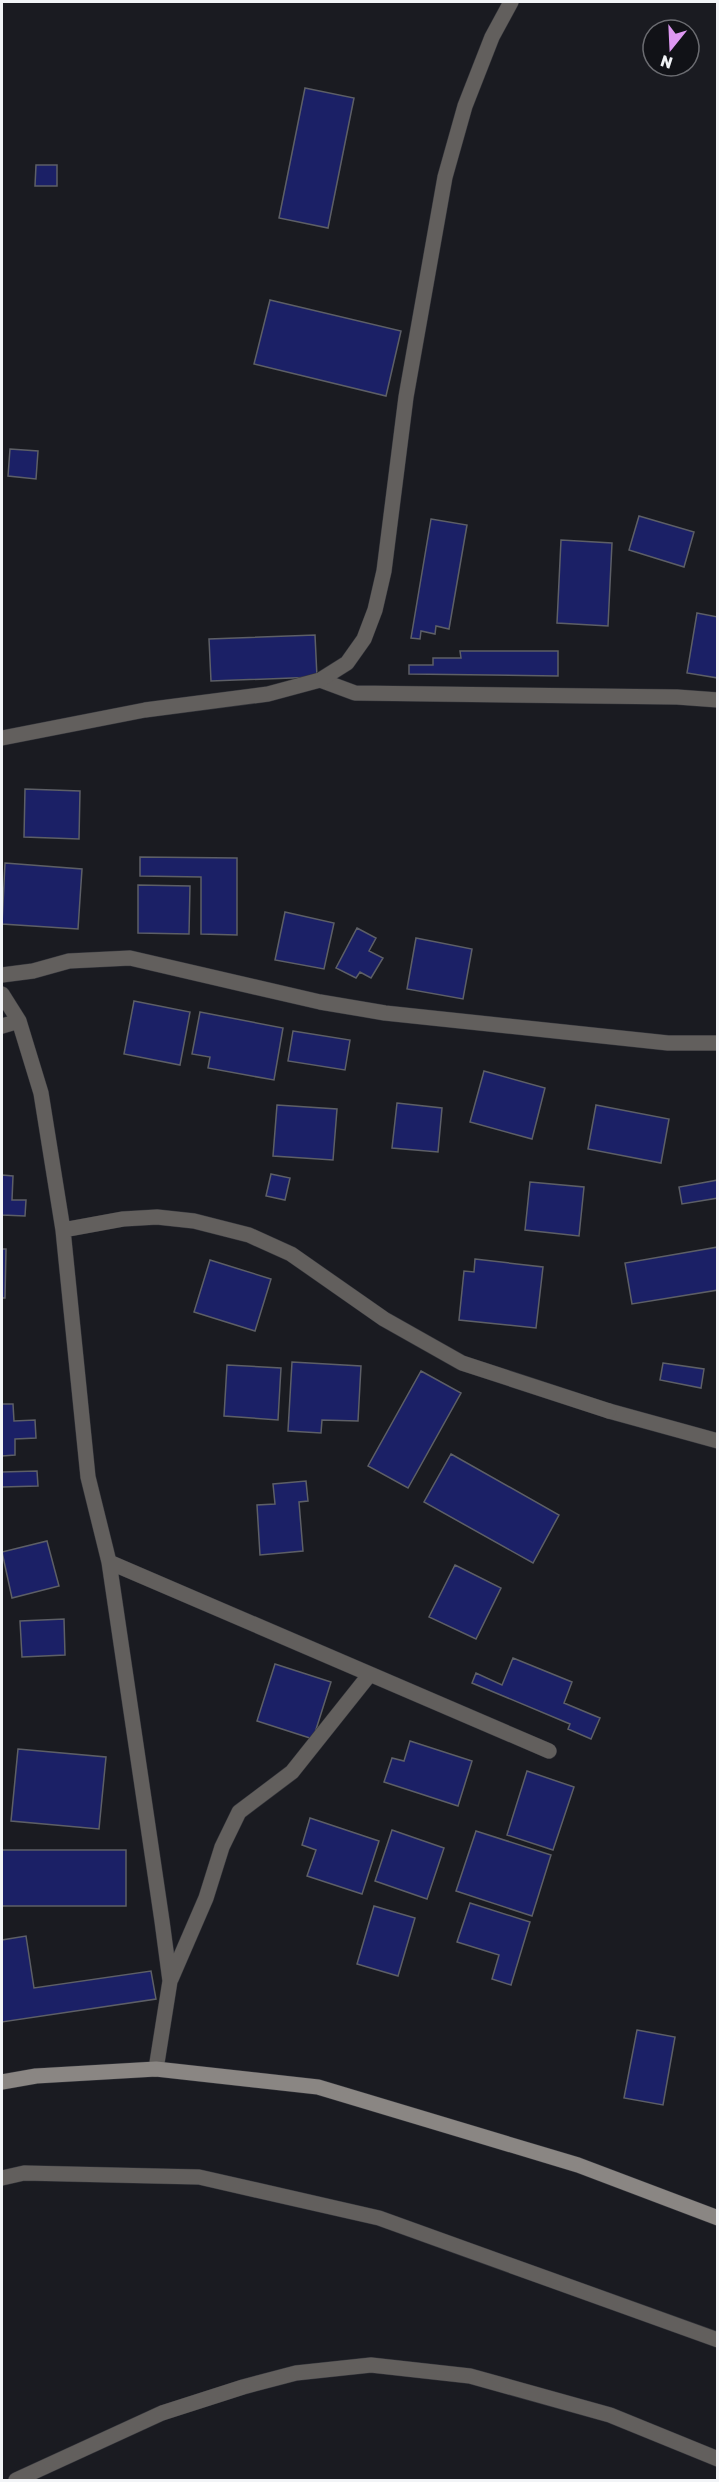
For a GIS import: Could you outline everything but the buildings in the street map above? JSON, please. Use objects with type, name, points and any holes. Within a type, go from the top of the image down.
[{"type":"main road","points":[[2,2082],[36,2076],[156,2069],[318,2087],[578,2164],[717,2218]]},
{"type":"street","points":[[2,738],[146,710],[268,694],[320,680],[346,663],[364,639],[375,610],[384,571],[406,397],[445,177],[465,106],[492,37],[511,2]]},
{"type":"street","points":[[320,680],[355,693],[430,696],[677,697],[717,700]]},
{"type":"street","points":[[2,975],[33,971],[69,961],[130,958],[320,1002],[385,1013],[668,1043],[717,1043]]},
{"type":"street","points":[[2,994],[19,1021],[41,1093],[63,1230],[88,1477],[109,1562],[170,1981]]},
{"type":"street","points":[[2,1026],[19,1021]]},
{"type":"street","points":[[63,1230],[123,1219],[158,1217],[194,1221],[249,1235],[291,1254],[384,1319],[462,1363],[609,1411],[717,1441]]},
{"type":"street","points":[[109,1562],[549,1751]]},
{"type":"street","points":[[156,2069],[170,1981],[206,1898],[222,1847],[239,1812],[292,1772],[370,1674]]},
{"type":"street","points":[[2,2178],[24,2173],[199,2177],[379,2218],[717,2340]]},
{"type":"street","points":[[16,2481],[162,2413],[296,2373],[371,2365],[470,2376],[610,2415],[717,2459]]}]
